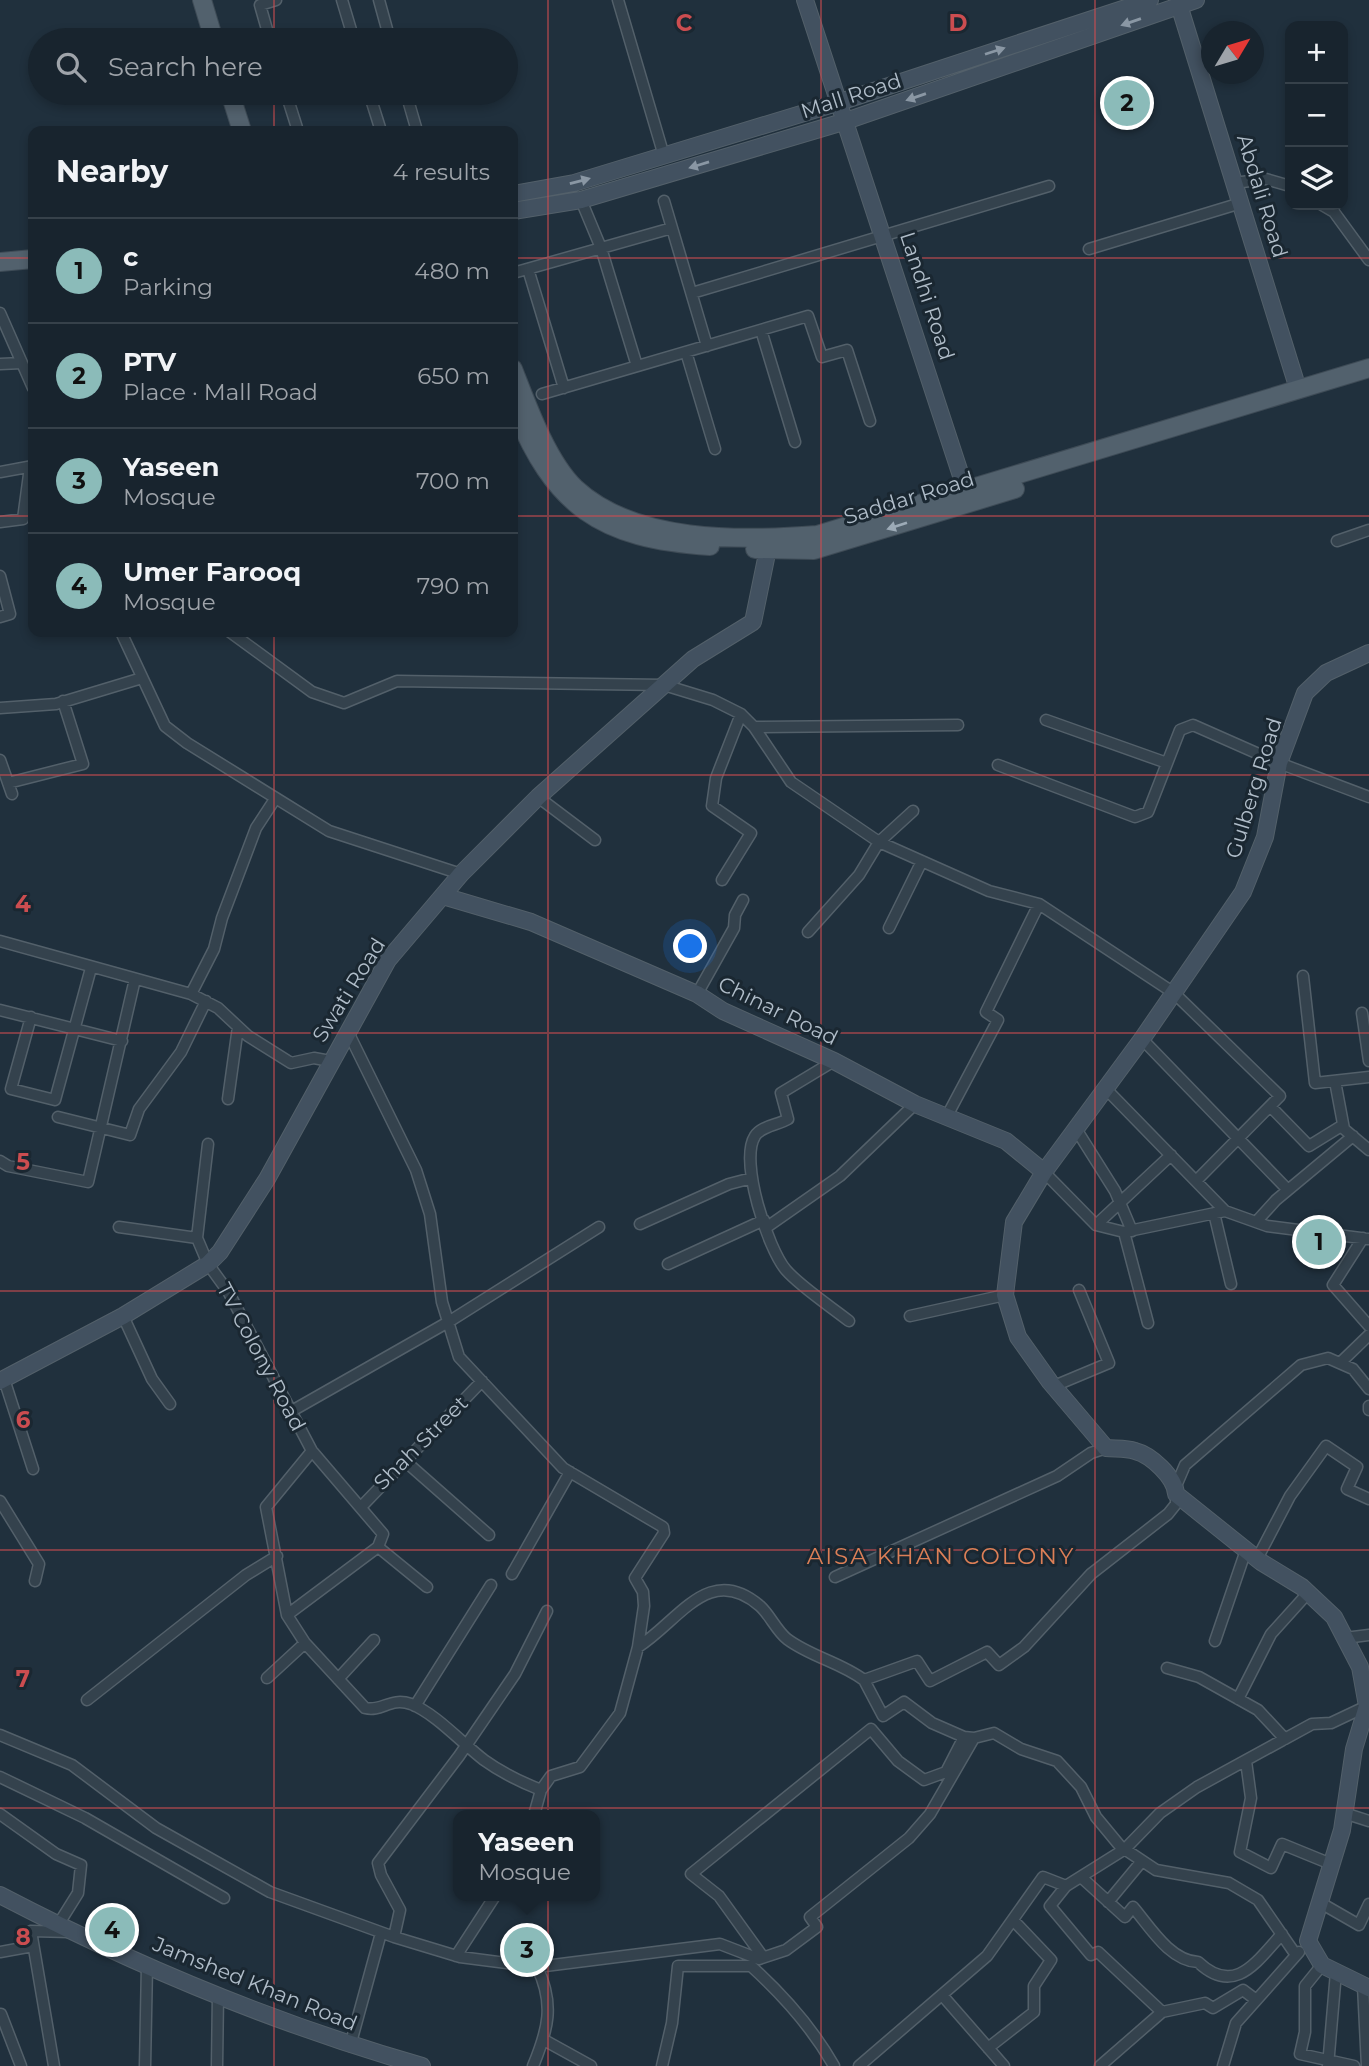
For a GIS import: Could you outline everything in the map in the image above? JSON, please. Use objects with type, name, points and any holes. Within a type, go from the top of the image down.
[{"type":"main road","points":[[202,0],[210,28]]},
{"type":"main road","points":[[234,105],[240,126]]},
{"type":"main road","points":[[0,250],[28,247]]},
{"type":"main road","points":[[0,262],[28,259]]},
{"type":"main road","name":"Saddar Road","points":[[769,544],[817,535],[968,497],[1301,395],[1369,368]]},
{"type":"main road","name":"Saddar Road","points":[[1301,395],[1369,381]]},
{"type":"main road","points":[[518,382],[531,414],[560,468],[574,486],[594,502],[619,518],[640,524],[769,544]]},
{"type":"main road","points":[[518,415],[535,450],[562,492],[599,522],[671,543],[769,544]]},
{"type":"street","points":[[267,28],[260,5],[276,0]]},
{"type":"street","points":[[342,0],[350,28]]},
{"type":"street","points":[[379,0],[387,28]]},
{"type":"street","points":[[618,0],[664,156]]},
{"type":"street","name":"Landhi Road","points":[[805,0],[968,497]]},
{"type":"street","points":[[1102,16],[1115,0]]},
{"type":"street","name":"Mall Road","points":[[518,193],[574,183],[664,156],[837,103],[1150,0]]},
{"type":"street","name":"Mall Road","points":[[518,210],[581,200],[843,122],[1195,0]]},
{"type":"street","name":"Abdali Road","points":[[1179,5],[1301,395]]},
{"type":"street","points":[[290,105],[296,126]]},
{"type":"street","points":[[373,105],[379,126]]},
{"type":"street","points":[[409,105],[416,126]]},
{"type":"street","points":[[1234,183],[1266,179],[1285,185]]},
{"type":"street","points":[[692,293],[1049,186]]},
{"type":"street","points":[[581,200],[601,248],[637,366]]},
{"type":"street","points":[[663,201],[707,346]]},
{"type":"street","points":[[1089,248],[1241,203]]},
{"type":"street","points":[[1331,210],[1369,260]]},
{"type":"street","points":[[518,272],[672,228]]},
{"type":"street","points":[[528,269],[564,388]]},
{"type":"street","points":[[0,313],[28,377]]},
{"type":"street","points":[[542,394],[807,316],[822,357],[847,350],[870,421]]},
{"type":"street","points":[[761,330],[794,442]]},
{"type":"street","points":[[686,352],[715,449]]},
{"type":"street","points":[[0,364],[22,363]]},
{"type":"street","points":[[0,472],[28,468]]},
{"type":"street","points":[[0,522],[23,519],[28,490]]},
{"type":"street","points":[[1337,541],[1369,530]]},
{"type":"street","name":"Swati Road","points":[[2,1380],[123,1316],[208,1264],[220,1252],[267,1179],[388,960],[461,874],[538,797],[693,659],[753,622],[769,544]]},
{"type":"street","points":[[0,576],[10,614],[0,617]]},
{"type":"street","points":[[123,637],[165,726],[187,743],[248,778],[275,799],[330,831],[461,874]]},
{"type":"street","points":[[237,637],[312,692],[344,703],[397,681],[664,685],[713,701],[741,714],[754,727],[791,782],[879,842],[989,891],[1040,904],[1174,993],[1280,1096],[1196,1181]]},
{"type":"street","name":"Gulberg Road","points":[[1005,1295],[1014,1222],[1044,1172],[1142,1039],[1242,892],[1265,837],[1279,763],[1305,693],[1326,673],[1369,653]]},
{"type":"street","points":[[0,708],[64,701],[142,678]]},
{"type":"street","points":[[8,783],[83,764],[64,701]]},
{"type":"street","points":[[722,880],[751,833],[712,806],[716,778],[741,714]]},
{"type":"street","points":[[1046,720],[1167,763]]},
{"type":"street","points":[[998,765],[1135,817],[1148,812],[1180,730],[1193,725],[1279,763],[1369,797]]},
{"type":"street","points":[[754,727],[958,726]]},
{"type":"street","points":[[0,760],[12,794]]},
{"type":"street","points":[[538,797],[595,840]]},
{"type":"street","points":[[191,994],[214,949],[222,918],[256,828],[275,799]]},
{"type":"street","points":[[808,932],[859,875],[879,842],[913,811]]},
{"type":"street","points":[[889,928],[922,861]]},
{"type":"street","name":"Chinar Road","points":[[443,896],[531,922],[697,994],[757,1028],[834,1061],[915,1104],[1006,1141],[1044,1172]]},
{"type":"street","points":[[697,994],[734,928],[735,915],[743,900]]},
{"type":"street","points":[[947,1116],[998,1020],[986,1012],[1040,904]]},
{"type":"street","points":[[0,940],[91,968],[191,994],[218,1008],[238,1027],[291,1063],[314,1058],[330,1062]]},
{"type":"street","points":[[30,1017],[10,1089],[55,1100],[91,968]]},
{"type":"street","points":[[1303,976],[1315,1083],[1369,1077]]},
{"type":"street","points":[[0,1161],[88,1182],[135,979]]},
{"type":"street","points":[[58,1117],[130,1135],[139,1109],[181,1052],[206,1002]]},
{"type":"street","points":[[0,1010],[122,1041]]},
{"type":"street","points":[[1362,1013],[1369,1061]]},
{"type":"street","points":[[228,1099],[238,1027]]},
{"type":"street","points":[[347,1030],[416,1170],[430,1214],[442,1302],[459,1356],[570,1472],[663,1527],[664,1533],[635,1578],[643,1592],[638,1647],[620,1713],[601,1743],[580,1767],[551,1776],[541,1790],[535,1810]]},
{"type":"street","points":[[1142,1039],[1288,1190]]},
{"type":"street","points":[[834,1061],[781,1093],[788,1119],[758,1132],[753,1139],[752,1178],[774,1250],[786,1270],[849,1321]]},
{"type":"street","points":[[1335,1081],[1343,1125],[1369,1150]]},
{"type":"street","points":[[1106,1088],[1196,1181],[1219,1212],[1231,1284]]},
{"type":"street","points":[[668,1264],[766,1224],[840,1176],[915,1104]]},
{"type":"street","points":[[1270,1106],[1309,1146],[1343,1125]]},
{"type":"street","points":[[1076,1129],[1121,1203],[1148,1323]]},
{"type":"street","points":[[1256,1222],[1288,1190],[1353,1136]]},
{"type":"street","points":[[119,1227],[197,1238],[208,1144]]},
{"type":"street","points":[[1096,1225],[1171,1155]]},
{"type":"street","points":[[1044,1172],[1096,1225],[1128,1231],[1219,1212],[1256,1222],[1366,1239],[1333,1285],[1369,1326]]},
{"type":"street","points":[[640,1224],[729,1184],[752,1178]]},
{"type":"street","points":[[290,1412],[450,1321],[599,1227]]},
{"type":"street","name":"TV Colony Road","points":[[197,1238],[208,1264],[229,1293],[312,1451],[354,1502],[362,1506],[383,1534],[378,1547]]},
{"type":"street","points":[[1054,1386],[1109,1363],[1079,1290]]},
{"type":"street","points":[[910,1316],[1005,1295],[1018,1337],[1054,1386],[1106,1448]]},
{"type":"street","points":[[123,1316],[152,1380],[170,1405]]},
{"type":"street","points":[[1340,1363],[1369,1335]]},
{"type":"street","points":[[864,1680],[918,1661],[930,1681],[987,1652],[999,1665],[1024,1647],[1091,1574],[1168,1514],[1175,1504],[1176,1490],[1185,1465],[1301,1365],[1328,1358],[1353,1369],[1369,1389]]},
{"type":"street","points":[[2,1380],[33,1469]]},
{"type":"street","name":"Shah Street","points":[[362,1506],[482,1381]]},
{"type":"street","points":[[1215,1641],[1252,1554],[1326,1446],[1357,1467],[1347,1489],[1369,1499]]},
{"type":"street","points":[[835,1577],[1057,1476],[1091,1453],[1106,1448],[1137,1451],[1161,1468],[1176,1490],[1252,1554],[1308,1592],[1334,1617],[1360,1667],[1368,1706],[1354,1749],[1344,1814],[1308,1941],[1236,2023],[1223,2066]]},
{"type":"street","points":[[312,1451],[266,1507],[287,1615],[306,1643],[365,1708],[372,1710],[398,1700],[415,1706],[517,1780],[541,1790]]},
{"type":"street","points":[[405,1461],[489,1535]]},
{"type":"street","points":[[512,1574],[570,1472]]},
{"type":"street","points":[[0,1501],[39,1564],[35,1581]]},
{"type":"street","points":[[287,1615],[378,1547],[427,1587]]},
{"type":"street","points":[[87,1700],[246,1575],[277,1556]]},
{"type":"street","points":[[415,1706],[491,1585]]},
{"type":"street","points":[[638,1647],[707,1592],[722,1588],[740,1591],[762,1607],[785,1638],[815,1655],[847,1667],[864,1680],[883,1716],[904,1702],[932,1723],[969,1737],[994,1732],[1021,1749],[1057,1761],[1082,1787],[1096,1817],[1125,1849],[1156,1870],[1229,1883],[1258,1900],[1296,1955]]},
{"type":"street","points":[[1238,1699],[1271,1634],[1308,1592]]},
{"type":"street","points":[[394,1937],[400,1910],[381,1875],[378,1863],[515,1674],[547,1611]]},
{"type":"street","points":[[1345,1638],[1369,1635]]},
{"type":"street","points":[[338,1679],[374,1640]]},
{"type":"street","points":[[267,1678],[306,1643]]},
{"type":"street","points":[[1167,1668],[1199,1677],[1258,1710],[1285,1739]]},
{"type":"street","points":[[1162,2012],[1098,1952],[1091,1955],[1050,1906],[1066,1886],[1125,1849],[1160,1813],[1197,1787],[1312,1724],[1331,1723],[1368,1706]]},
{"type":"street","points":[[763,1957],[719,1896],[691,1874],[871,1729],[898,1761],[924,1780],[946,1772],[969,1737]]},
{"type":"street","points":[[0,1735],[72,1765],[156,1828],[271,1892],[381,1933],[456,1956],[537,1967],[720,1944],[759,1959],[786,1950],[817,1927],[810,1917],[909,1838],[930,1814],[969,1737]]},
{"type":"street","points":[[1246,1761],[1251,1798],[1240,1852],[1270,1868],[1282,1844],[1331,1864]]},
{"type":"street","points":[[0,1777],[85,1818],[224,1898]]},
{"type":"street","points":[[0,1814],[57,1854],[81,1865],[78,1893],[58,1926]]},
{"type":"street","points":[[1344,1814],[1369,1821]]},
{"type":"street","points":[[1108,1902],[1142,1861]]},
{"type":"street","points":[[859,2066],[987,1956],[1043,1877],[1066,1886]]},
{"type":"street","points":[[1081,1877],[1125,1917],[1133,1907],[1166,1946],[1187,1962],[1198,1962],[1206,1969],[1227,1978],[1245,1974],[1282,1934]]},
{"type":"street","name":"Jamshed Khan Road","points":[[0,1895],[58,1926],[218,1994],[350,2046],[422,2066]]},
{"type":"street","points":[[456,1956],[492,1901]]},
{"type":"street","points":[[1319,1902],[1359,1925],[1369,1905]]},
{"type":"street","points":[[988,2048],[1034,2012],[1034,1986],[1051,1960],[1013,1920]]},
{"type":"street","points":[[54,2066],[31,1931],[76,1933]]},
{"type":"street","points":[[350,2046],[381,1933]]},
{"type":"street","points":[[1308,1941],[1329,1968],[1366,1987],[1367,2066]]},
{"type":"street","points":[[0,1952],[33,1946]]},
{"type":"street","points":[[145,2066],[147,1965]]},
{"type":"street","points":[[662,2066],[672,2023],[678,1966],[751,1966],[794,2008],[818,2037],[834,2066]]},
{"type":"street","points":[[533,2066],[544,2040],[549,2005],[537,1967]]},
{"type":"street","points":[[1329,1968],[1305,1986],[1305,2032],[1300,2054],[1328,2064],[1354,2066]]},
{"type":"street","points":[[1328,2064],[1329,1968]]},
{"type":"street","points":[[1100,2066],[1162,2012],[1205,2003],[1213,2008],[1242,1990],[1255,1999]]},
{"type":"street","points":[[217,2066],[218,1994]]},
{"type":"street","points":[[942,1995],[1004,2066]]},
{"type":"street","points":[[1,2014],[21,2066]]},
{"type":"street","points":[[544,2040],[590,2066]]},
{"type":"place","name":"PTV","points":[[1127,103]]},
{"type":"place","name":"c","points":[[1319,1242]]},
{"type":"place","name":"Umer Farooq","points":[[112,1930]]},
{"type":"place","name":"Yaseen","points":[[527,1950]]},
{"type":"district","name":"AISA KHAN COLONY","points":[[941,1556]]}]
